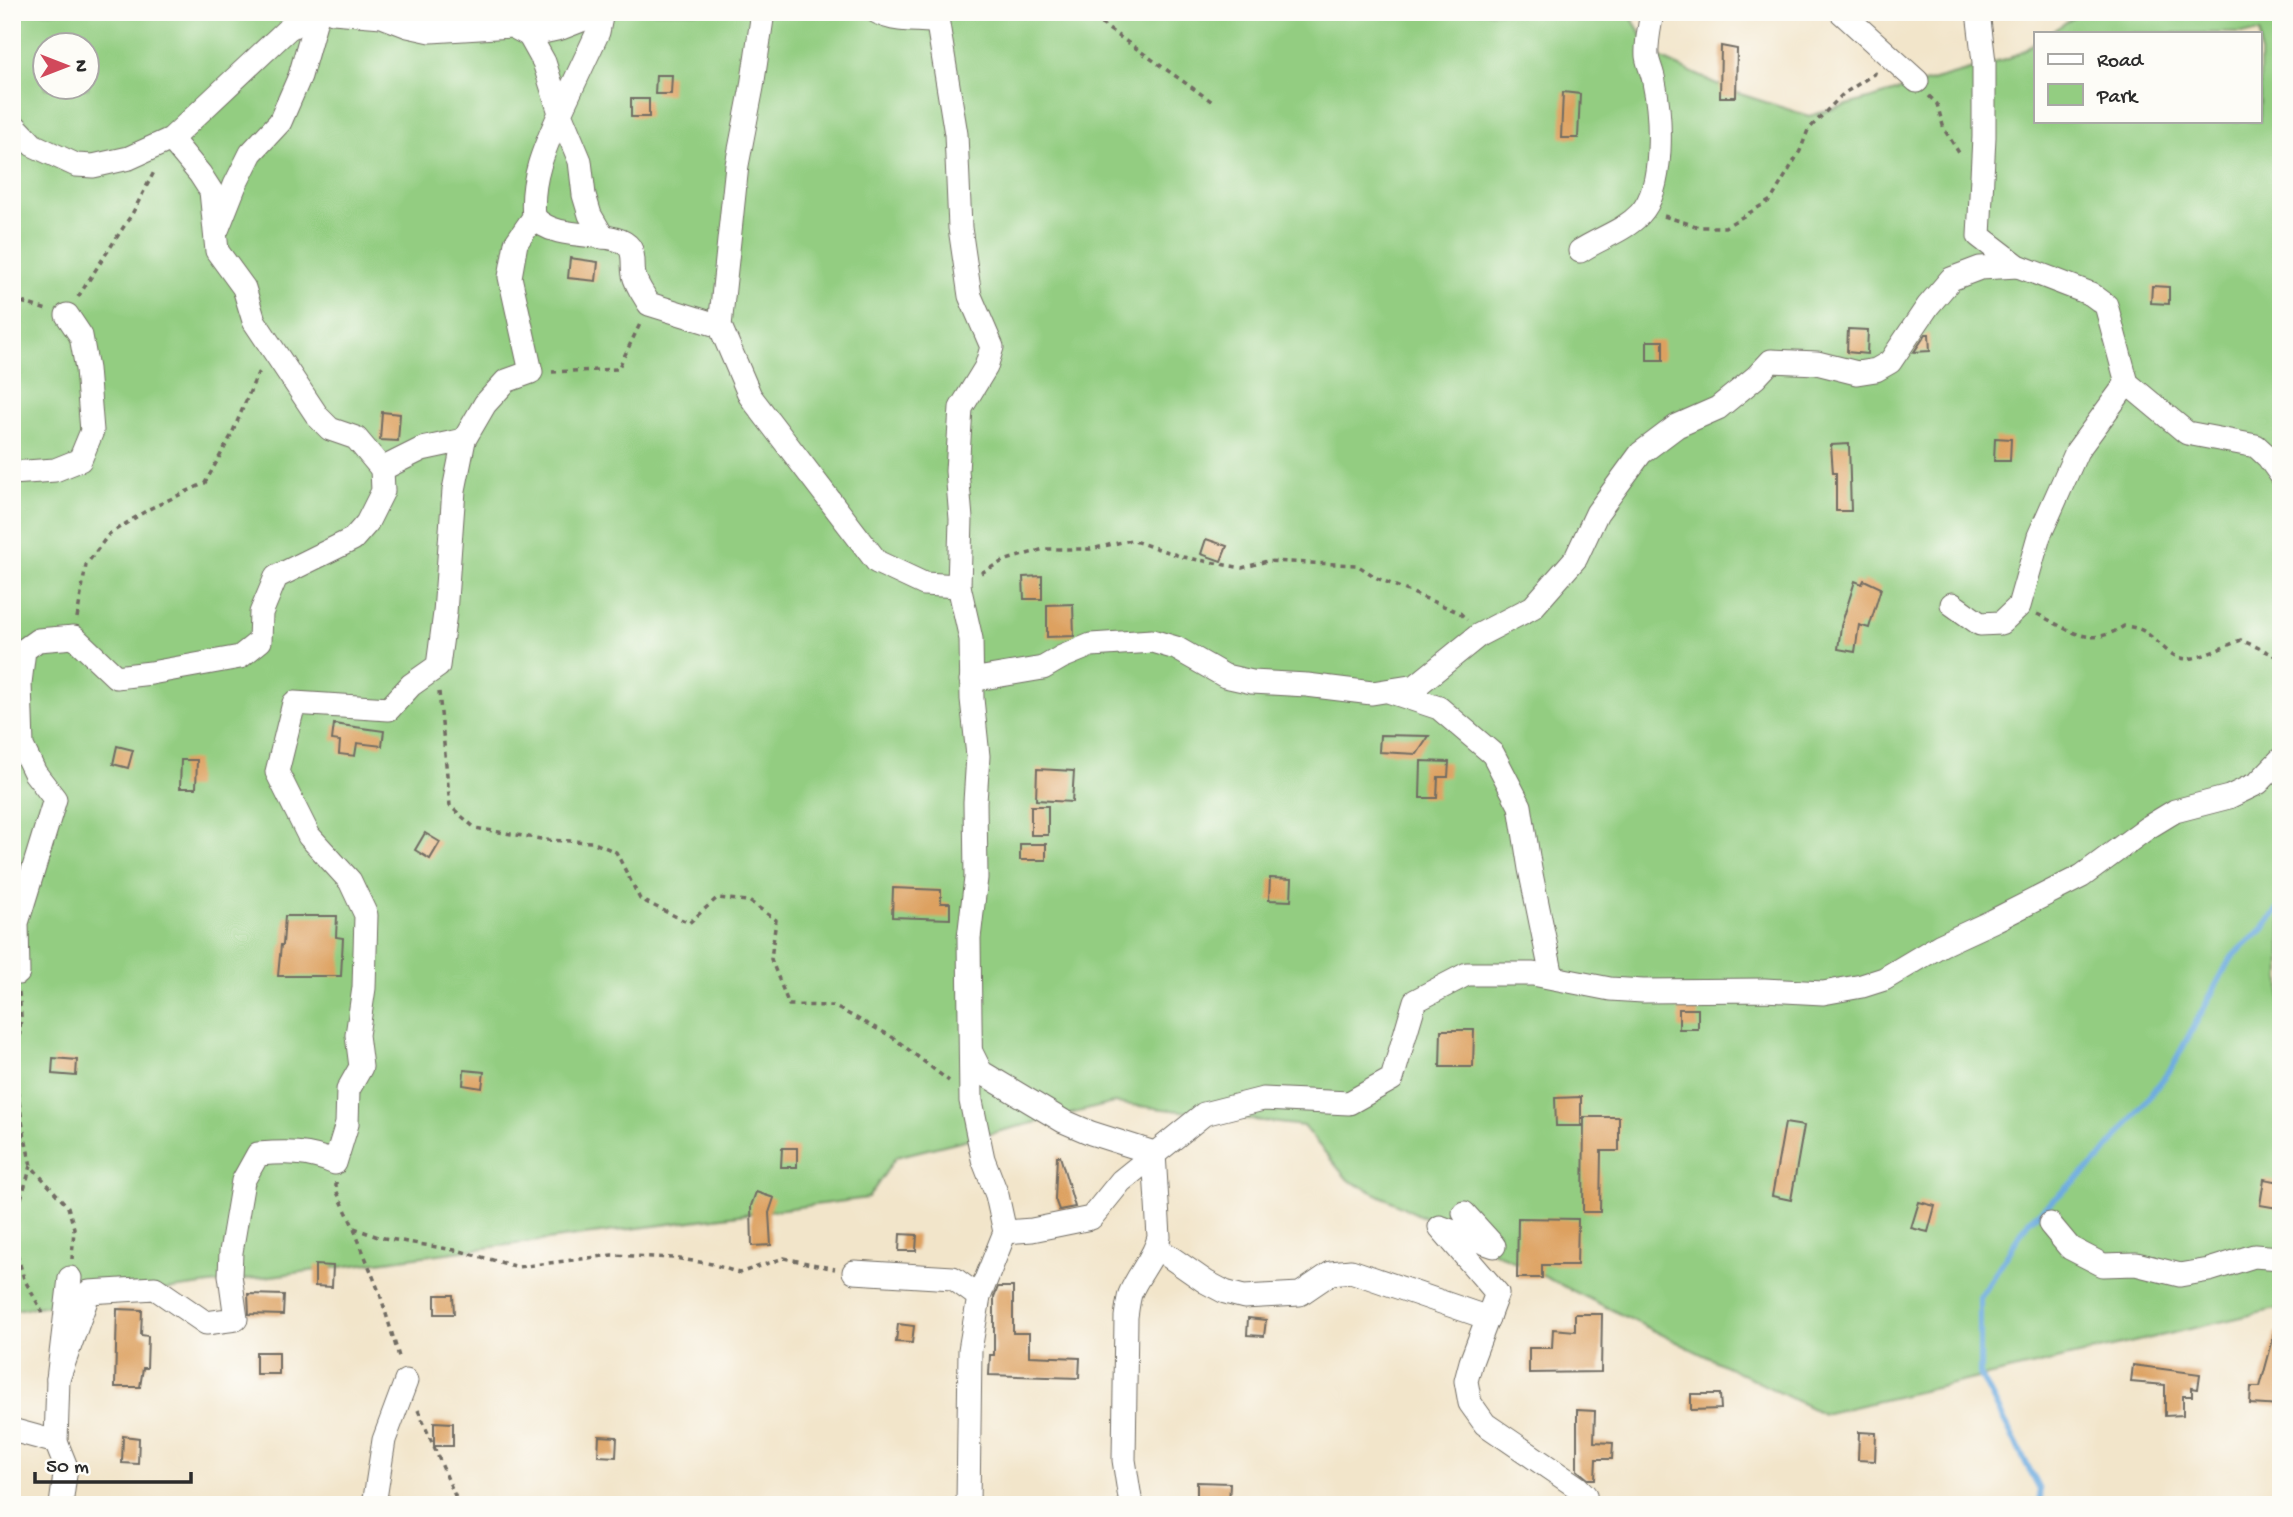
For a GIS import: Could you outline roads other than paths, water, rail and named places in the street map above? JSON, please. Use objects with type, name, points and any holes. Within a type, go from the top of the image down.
[{"type":"street","points":[[12,123],[33,145],[58,159],[76,165],[93,166],[130,158],[171,139],[288,29],[317,12]]},
{"type":"street","points":[[216,230],[251,153],[280,122],[300,76],[317,12]]},
{"type":"street","points":[[333,12],[381,14],[408,26],[431,31],[515,24],[561,28],[602,12],[598,32],[538,165],[533,202],[534,217],[541,225],[556,231],[620,241],[632,251],[634,277],[649,304],[720,326]]},
{"type":"street","points":[[877,12],[883,16],[905,19],[937,16],[956,134],[960,228],[970,296],[992,347],[986,367],[961,408],[957,471],[961,519],[959,586],[971,639],[971,680],[978,756],[975,802],[976,878],[969,938],[971,1101],[983,1159],[997,1195],[1005,1233],[979,1297],[970,1350],[968,1505]]},
{"type":"street","points":[[1580,251],[1626,226],[1642,212],[1652,196],[1657,176],[1659,120],[1654,81],[1647,58],[1652,12]]},
{"type":"street","points":[[1841,12],[1917,81]]},
{"type":"street","points":[[1978,12],[1984,62],[1984,137],[1979,236],[2018,266],[2091,294],[2106,305],[2127,383],[2187,433],[2256,446],[2281,475]]},
{"type":"street","points":[[760,14],[752,88],[737,165],[720,326],[750,396],[877,562],[925,584],[959,586]]},
{"type":"street","points":[[515,24],[544,62],[560,113],[580,161],[584,195],[590,215],[603,237]]},
{"type":"street","points":[[18,973],[17,923],[55,799],[35,773],[22,746],[20,683],[24,650],[38,640],[74,637],[116,677],[240,657],[260,641],[261,613],[276,577],[353,539],[368,523],[383,491],[382,469],[356,438],[330,429],[318,417],[254,321],[244,288],[217,251],[211,191],[171,139]]},
{"type":"street","points":[[58,1379],[89,1292],[155,1288],[206,1323],[236,1319],[230,1275],[231,1252],[243,1181],[258,1154],[292,1152],[321,1157],[335,1164],[347,1124],[348,1090],[361,1067],[357,1035],[364,988],[366,915],[350,881],[309,836],[277,772],[294,703],[389,709],[411,685],[438,666],[446,613],[454,490],[464,440],[485,404],[506,381],[531,372],[510,277],[516,243],[534,217]]},
{"type":"street","points":[[971,680],[1043,668],[1091,645],[1152,641],[1176,648],[1225,676],[1252,682],[1372,693],[1416,687],[1479,635],[1533,607],[1576,558],[1597,513],[1641,453],[1677,426],[1718,408],[1771,361],[1816,363],[1857,373],[1876,370],[1890,362],[1928,306],[1951,279],[1980,268],[2018,266]]},
{"type":"street","points":[[12,473],[55,470],[80,460],[92,432],[82,336],[67,315]]},
{"type":"street","points":[[1952,604],[1980,624],[2001,623],[2019,606],[2039,536],[2077,450],[2127,383]]},
{"type":"street","points":[[382,469],[422,449],[464,440]]},
{"type":"street","points":[[1388,691],[1439,708],[1493,754],[1520,806],[1552,977]]},
{"type":"street","points":[[1005,1233],[1091,1217],[1121,1181],[1204,1114],[1263,1099],[1349,1102],[1392,1079],[1415,1001],[1467,974],[1533,974],[1610,989],[1643,991],[1764,990],[1824,993],[1862,986],[1884,979],[1941,944],[2082,876],[2147,828],[2175,811],[2228,797],[2258,783],[2281,759]]},
{"type":"street","points":[[972,1054],[981,1072],[1063,1121],[1154,1153]]},
{"type":"street","points":[[1131,1505],[1124,1460],[1126,1317],[1130,1294],[1157,1248],[1159,1237],[1154,1153]]},
{"type":"street","points":[[1464,1213],[1494,1246],[1440,1227],[1497,1293],[1466,1381],[1470,1403],[1485,1424],[1577,1487],[1585,1495],[1586,1505]]},
{"type":"street","points":[[2050,1224],[2070,1248],[2103,1265],[2136,1264],[2180,1275],[2209,1270],[2254,1256],[2281,1258]]},
{"type":"street","points":[[1157,1248],[1206,1282],[1225,1292],[1244,1297],[1300,1294],[1331,1273],[1351,1270],[1488,1318]]},
{"type":"street","points":[[854,1272],[953,1278],[979,1297]]},
{"type":"street","points":[[61,1505],[66,1467],[56,1442],[58,1379],[70,1278]]},
{"type":"street","points":[[970,1350],[974,1505]]},
{"type":"street","points":[[374,1505],[384,1440],[407,1381]]},
{"type":"street","points":[[12,1430],[56,1442]]},
{"type":"waterway","points":[[2041,1505],[2040,1490],[1980,1374],[1980,1297],[2028,1222],[2100,1159],[2171,1069],[2233,956],[2263,929],[2281,906]]}]
